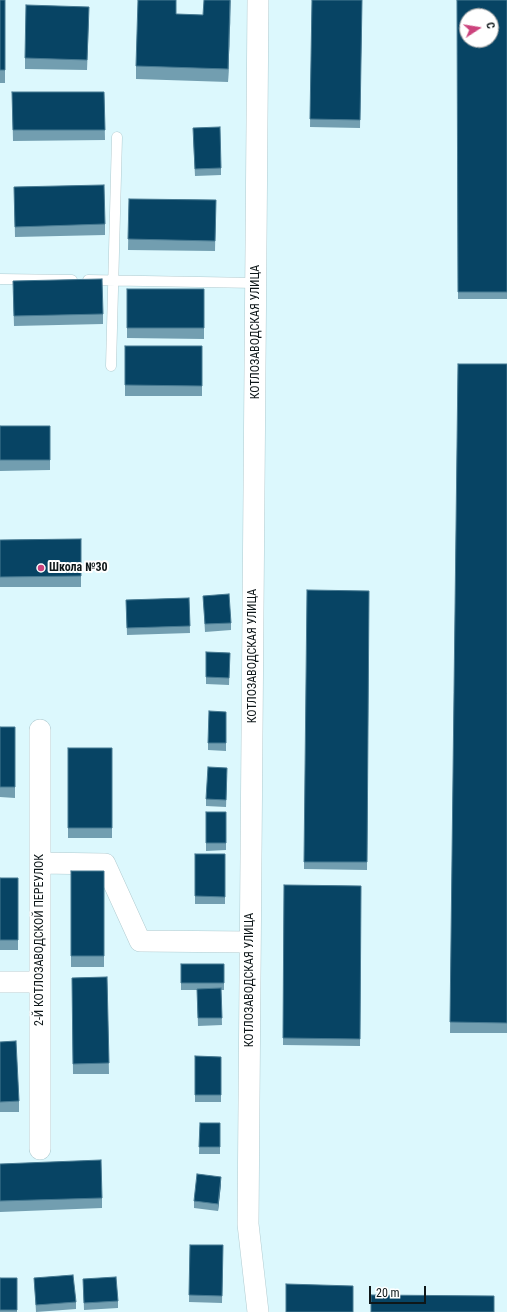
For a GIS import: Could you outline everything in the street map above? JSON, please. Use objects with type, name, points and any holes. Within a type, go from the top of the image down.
[{"type":"street","name":"КОТЛОЗАВОДСКАЯ УЛИЦА","points":[[258,0],[248,1224],[258,1312]]},
{"type":"street","name":"2-Й КОТЛОЗАВОДСКОЙ ПЕРЕУЛОК","points":[[40,730],[40,1149]]},
{"type":"street","points":[[40,864],[105,864],[140,941],[250,942]]},
{"type":"street","points":[[0,982],[40,982]]},
{"type":"lane","points":[[111,366],[117,137]]},
{"type":"lane","points":[[0,279],[256,283]]},
{"type":"building","points":[[0,0],[5,0],[5,70],[0,70]]},
{"type":"building","points":[[138,0],[176,0],[176,14],[203,15],[204,0],[230,0],[228,69],[136,66]]},
{"type":"building","points":[[312,0],[362,0],[360,120],[310,119]]},
{"type":"building","points":[[457,0],[507,0],[507,292],[458,292]]},
{"type":"building","points":[[26,5],[89,7],[87,60],[25,58]]},
{"type":"building","points":[[12,92],[104,92],[105,130],[13,130]]},
{"type":"building","points":[[220,127],[221,168],[195,169],[193,128]]},
{"type":"building","points":[[104,185],[105,224],[15,227],[14,187]]},
{"type":"building","points":[[129,199],[216,200],[215,241],[128,239]]},
{"type":"building","points":[[102,279],[103,314],[14,316],[13,281]]},
{"type":"building","points":[[127,289],[204,289],[204,328],[127,328]]},
{"type":"building","points":[[125,346],[202,346],[202,386],[125,385]]},
{"type":"building","points":[[458,364],[507,364],[507,1023],[450,1022]]},
{"type":"building","points":[[0,426],[50,426],[50,460],[0,460]]},
{"type":"building","name":"Школа №30","points":[[81,539],[81,576],[0,577],[0,540]]},
{"type":"building","points":[[307,590],[369,591],[367,862],[304,862]]},
{"type":"building","points":[[229,594],[231,623],[205,624],[203,596]]},
{"type":"building","points":[[189,598],[190,626],[127,628],[126,600]]},
{"type":"building","points":[[206,652],[230,653],[229,678],[206,677]]},
{"type":"building","points":[[209,711],[226,712],[226,743],[208,743]]},
{"type":"building","points":[[0,727],[15,727],[15,787],[0,787]]},
{"type":"building","points":[[68,748],[112,748],[112,828],[68,828]]},
{"type":"building","points":[[208,767],[227,768],[226,800],[206,799]]},
{"type":"building","points":[[206,812],[226,812],[226,843],[206,843]]},
{"type":"building","points":[[195,854],[225,854],[225,897],[195,896]]},
{"type":"building","points":[[71,871],[104,871],[104,956],[71,956]]},
{"type":"building","points":[[0,878],[18,878],[18,940],[0,940]]},
{"type":"building","points":[[284,885],[361,886],[360,1039],[283,1038]]},
{"type":"building","points":[[181,964],[224,964],[224,983],[181,983]]},
{"type":"building","points":[[107,977],[109,1063],[73,1064],[72,978]]},
{"type":"building","points":[[221,988],[222,1018],[198,1018],[197,989]]},
{"type":"building","points":[[16,1041],[19,1101],[0,1102],[0,1042]]},
{"type":"building","points":[[195,1056],[221,1057],[221,1095],[195,1095]]},
{"type":"building","points":[[200,1123],[220,1123],[220,1147],[199,1147]]},
{"type":"building","points":[[101,1160],[102,1198],[0,1201],[0,1164]]},
{"type":"building","points":[[197,1174],[221,1177],[218,1204],[194,1201]]},
{"type":"building","points":[[190,1245],[223,1245],[222,1296],[189,1295]]},
{"type":"building","points":[[73,1275],[76,1302],[36,1305],[34,1278]]},
{"type":"building","points":[[116,1277],[118,1301],[84,1303],[83,1279]]},
{"type":"building","points":[[0,1278],[17,1278],[17,1310],[0,1310]]},
{"type":"building","points":[[286,1284],[353,1286],[353,1312],[286,1312]]},
{"type":"building","points":[[371,1295],[494,1296],[494,1312],[371,1312]]},
{"type":"place","name":"Школа №30","points":[[41,568]]}]
